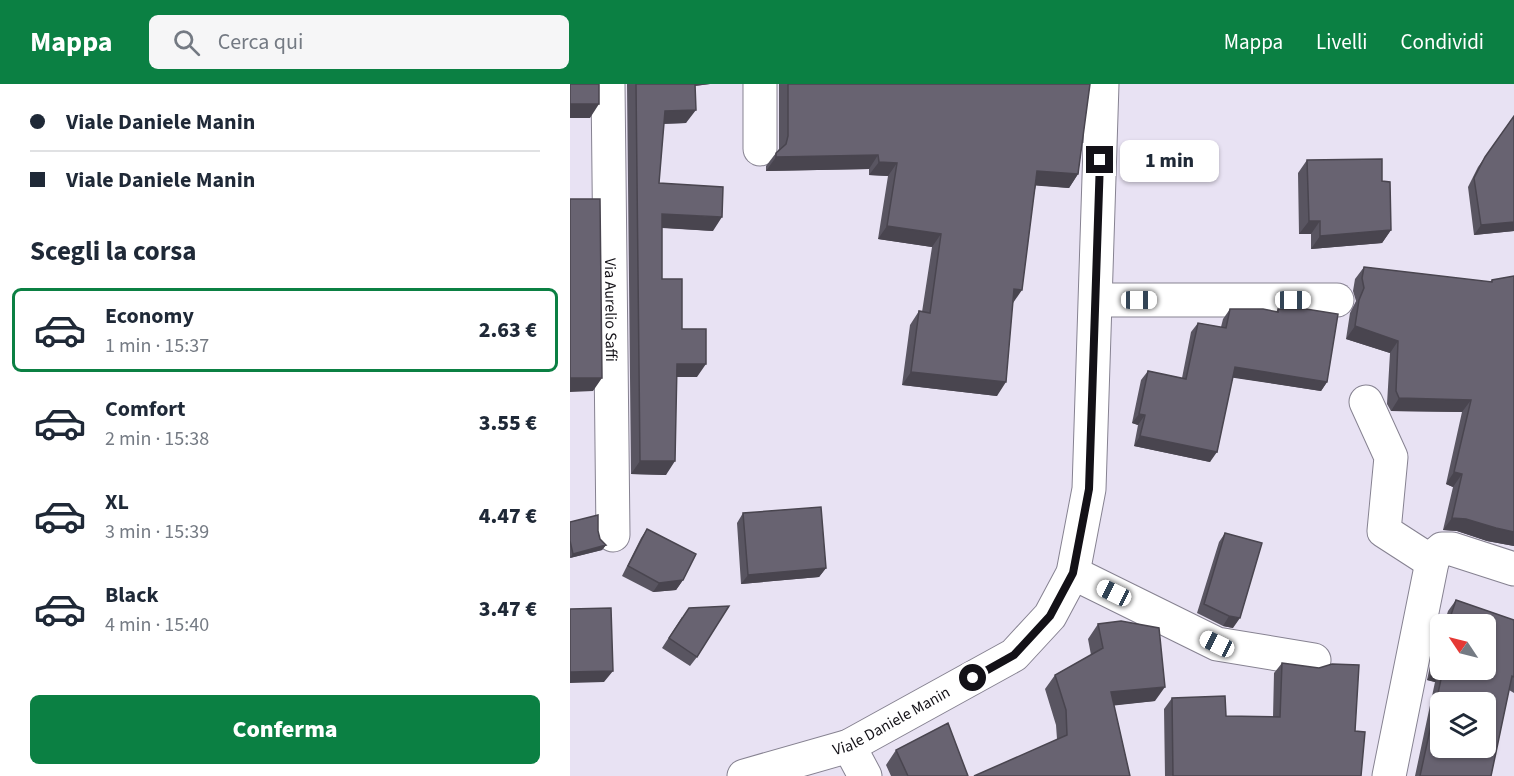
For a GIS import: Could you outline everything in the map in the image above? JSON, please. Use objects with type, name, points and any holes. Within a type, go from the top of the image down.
[{"type":"street","name":"Via Aurelio Saffi","points":[[608,84],[613,536]]},
{"type":"street","points":[[760,84],[760,149]]},
{"type":"street","name":"Viale Daniele Manin","points":[[744,776],[849,746],[1014,655],[1050,616],[1073,573],[1089,489],[1102,84]]},
{"type":"street","points":[[1096,300],[1337,300]]},
{"type":"street","points":[[1366,402],[1391,457],[1384,531],[1432,562]]},
{"type":"street","points":[[1389,776],[1435,555],[1442,549],[1452,549],[1514,569]]},
{"type":"street","points":[[1073,573],[1217,644],[1314,660]]},
{"type":"street","points":[[849,746],[865,776]]},
{"type":"building","points":[[570,84],[599,84],[599,104],[570,104]]},
{"type":"building","points":[[636,84],[695,84],[696,110],[665,111],[659,183],[723,187],[722,217],[662,214],[662,279],[682,279],[682,329],[706,329],[706,364],[677,364],[675,461],[640,461]]},
{"type":"building","points":[[788,84],[1090,84],[1078,174],[1037,171],[1022,290],[1014,289],[1006,382],[911,372],[919,311],[930,313],[941,234],[887,226],[897,163],[879,162],[878,155],[776,157],[776,153],[786,144],[788,136]]},
{"type":"building","points":[[1514,116],[1514,222],[1481,225],[1474,178],[1485,157]]},
{"type":"building","points":[[1382,159],[1382,181],[1390,182],[1391,230],[1320,236],[1320,221],[1309,221],[1307,160]]},
{"type":"building","points":[[570,199],[600,199],[602,378],[570,378]]},
{"type":"building","points":[[1364,267],[1492,282],[1492,280],[1514,276],[1514,532],[1466,519],[1452,518],[1462,474],[1454,472],[1471,400],[1399,398],[1396,391],[1398,341],[1355,326],[1359,300],[1364,288],[1362,278]]},
{"type":"building","points":[[1230,309],[1263,309],[1278,312],[1278,309],[1306,309],[1338,314],[1327,382],[1235,367],[1217,452],[1140,436],[1145,415],[1139,414],[1148,371],[1186,379],[1198,323],[1226,328]]},
{"type":"building","points":[[821,507],[826,568],[748,575],[743,513]]},
{"type":"building","points":[[598,515],[600,539],[606,545],[573,554],[570,522]]},
{"type":"building","points":[[647,529],[696,554],[683,580],[659,583],[628,566]]},
{"type":"building","points":[[1225,533],[1262,543],[1240,618],[1229,616],[1204,604]]},
{"type":"building","points":[[1456,600],[1514,620],[1514,677],[1512,676],[1496,752],[1496,692],[1438,692],[1441,680],[1496,680],[1496,614],[1451,614]]},
{"type":"building","points":[[729,606],[697,657],[669,638],[689,608]]},
{"type":"building","points":[[611,608],[613,671],[570,672],[570,609]]},
{"type":"building","points":[[1121,621],[1159,628],[1165,687],[1111,692],[1130,776],[974,776],[1067,735],[1066,710],[1055,675],[1103,648],[1098,624]]},
{"type":"building","points":[[1282,663],[1319,668],[1332,664],[1359,665],[1355,731],[1365,732],[1361,776],[1173,776],[1172,698],[1225,696],[1226,716],[1280,717]]},
{"type":"building","points":[[948,723],[968,776],[908,776],[896,750]]},
{"type":"building","points":[[1430,730],[1430,758],[1495,758],[1491,776],[1420,776]]},
{"type":"route","points":[[973,678],[1014,655],[1050,616],[1073,573],[1089,489],[1100,160]]}]
